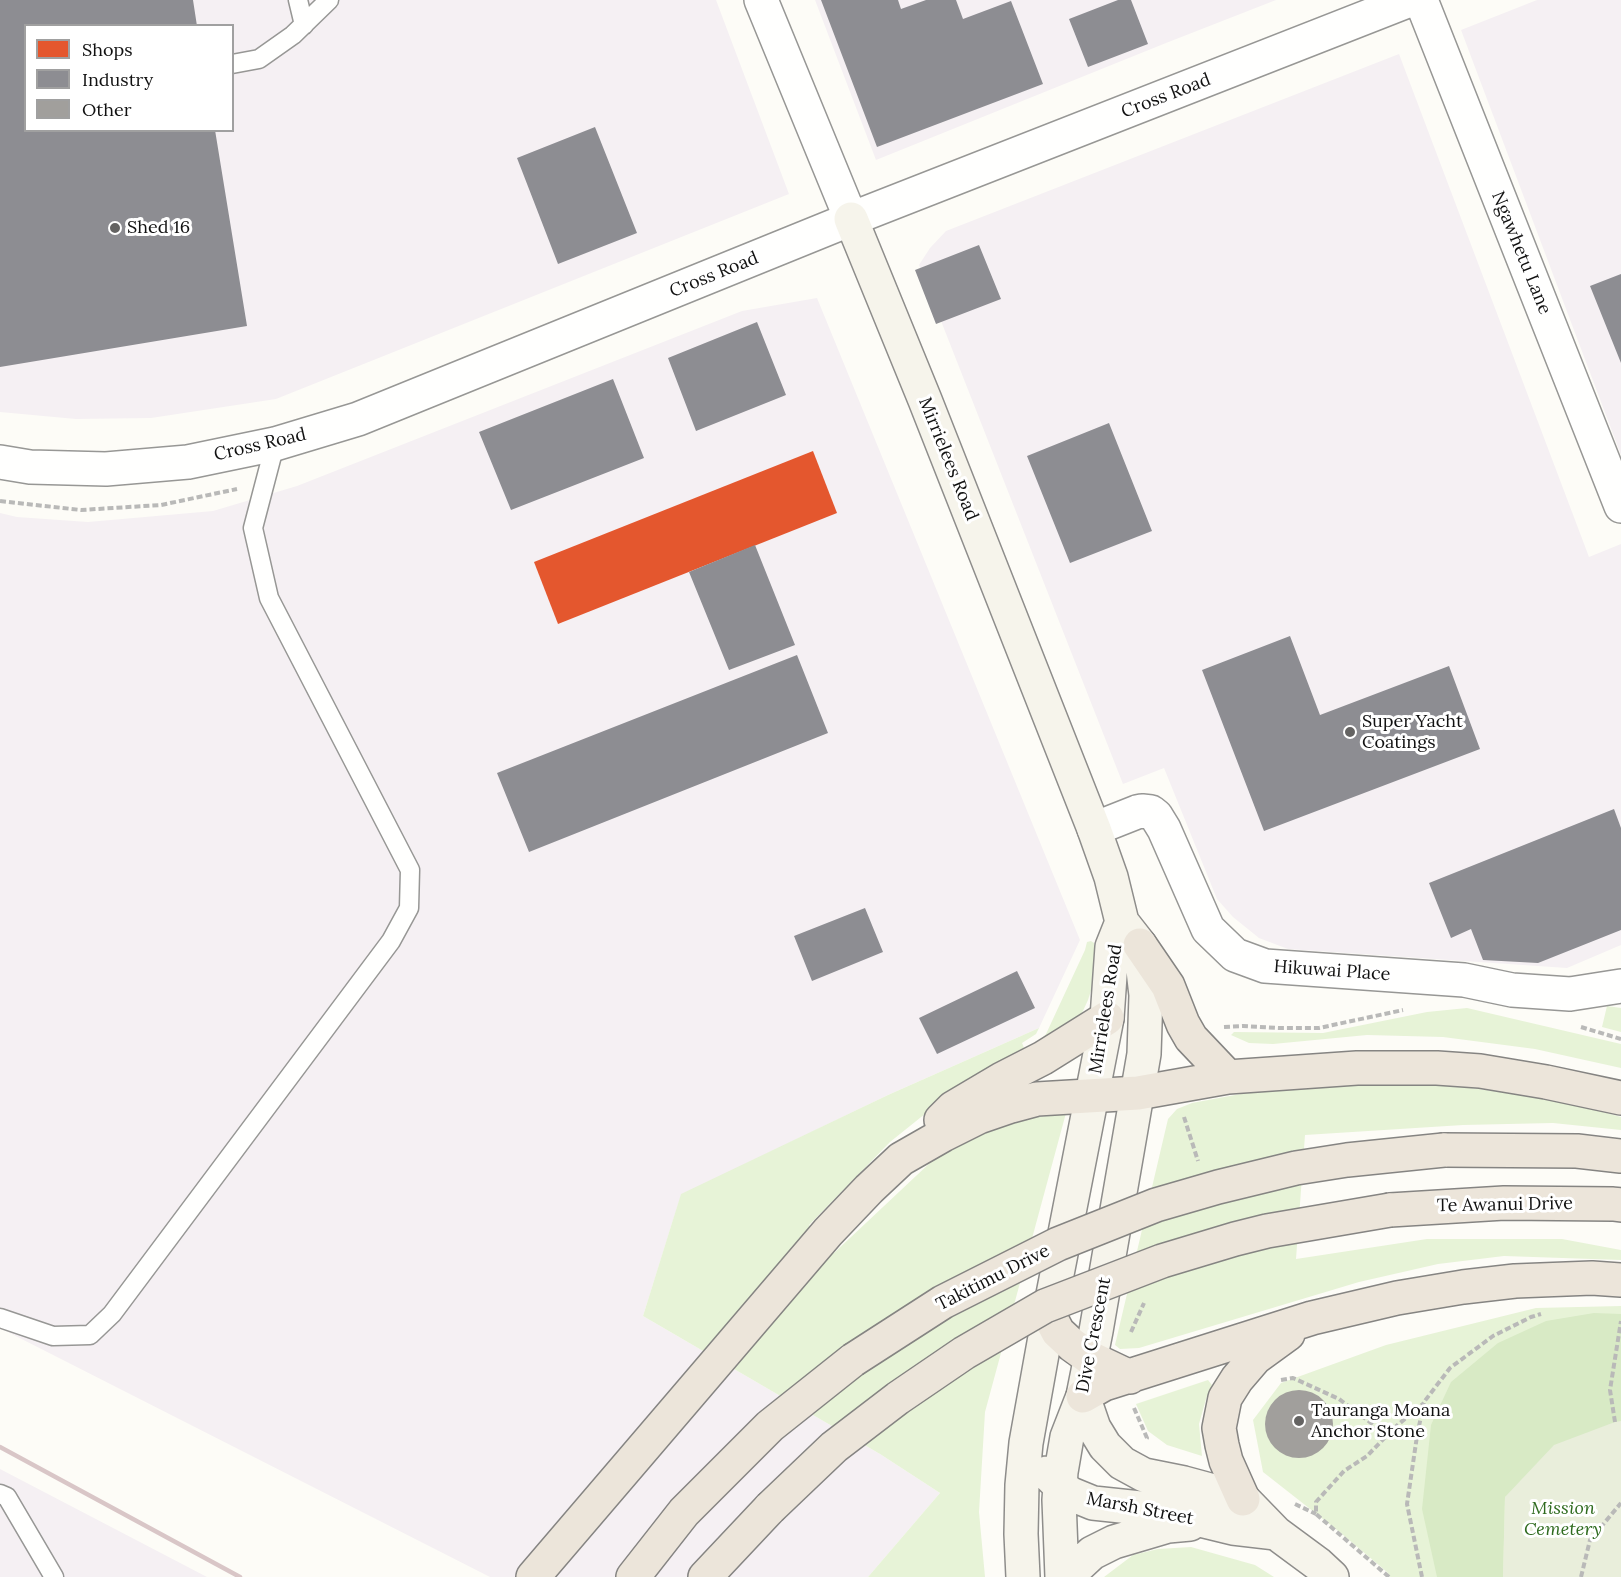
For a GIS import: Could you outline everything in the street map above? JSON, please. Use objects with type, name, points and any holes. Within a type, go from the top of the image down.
[{"type":"highway","points":[[1131,934],[1168,986],[1191,1038],[1228,1077]]},
{"type":"highway","points":[[533,1577],[828,1232],[921,1137],[953,1108],[1053,1053],[1107,1018]]},
{"type":"highway","points":[[901,1159],[979,1117],[1011,1106],[1037,1100],[1138,1093],[1228,1077],[1357,1068],[1437,1068],[1480,1071],[1621,1098]]},
{"type":"highway","name":"Takitimu Drive","points":[[633,1577],[684,1512],[770,1426],[853,1360],[943,1302],[1058,1244],[1156,1204],[1296,1168],[1347,1160],[1444,1150],[1578,1151],[1621,1156]]},
{"type":"highway","name":"Te Awanui Drive","points":[[770,1508],[834,1447],[898,1398],[964,1353],[1045,1306],[1153,1264],[1267,1231],[1389,1210],[1504,1203],[1621,1205]]},
{"type":"highway","points":[[1083,1396],[1104,1384],[1312,1318],[1397,1298],[1515,1281],[1592,1278],[1621,1280]]},
{"type":"highway","points":[[1049,1315],[1058,1332],[1072,1345],[1090,1358],[1131,1377]]},
{"type":"highway","points":[[1243,1499],[1226,1461],[1222,1445],[1219,1428],[1225,1398],[1255,1358],[1312,1318]]},
{"type":"highway","points":[[705,1577],[770,1508]]},
{"type":"highway","points":[[735,1577],[770,1508]]},
{"type":"highway","points":[[606,1577],[684,1512]]},
{"type":"main road","name":"Mirrielees Road","points":[[851,219],[1095,829],[1131,934],[1146,995],[1144,1054],[1138,1093]]},
{"type":"main road","name":"Mirrielees Road","points":[[1092,1095],[1107,1018],[1112,948],[1131,934]]},
{"type":"main road","name":"Dive Crescent","points":[[1064,1577],[1060,1486],[1067,1437],[1083,1396],[1138,1093]]},
{"type":"main road","points":[[1023,1577],[1021,1504],[1026,1443],[1092,1095]]},
{"type":"main road","name":"Marsh Street","points":[[1083,1396],[1094,1428],[1105,1446],[1122,1463],[1144,1475],[1185,1482],[1243,1499],[1276,1533],[1332,1577]]},
{"type":"main road","name":"Marsh Street","points":[[1026,1443],[1035,1460],[1060,1486],[1071,1494],[1093,1503],[1159,1510],[1233,1528],[1276,1533]]},
{"type":"main road","points":[[1064,1577],[1092,1553],[1114,1542],[1168,1526],[1206,1521]]},
{"type":"street","name":"Mirrielees Road","points":[[761,0],[851,219]]},
{"type":"street","name":"Cross Road","points":[[0,462],[30,467],[106,469],[188,462],[275,444],[358,419],[851,219],[1410,0]]},
{"type":"street","name":"Ngawhetu Lane","points":[[1420,0],[1621,506]]},
{"type":"street","name":"Hikuwai Place","points":[[1095,829],[1137,812],[1152,812],[1164,829],[1208,928],[1235,955],[1265,966],[1464,980],[1512,990],[1570,994],[1621,986]]},
{"type":"lane","points":[[298,0],[304,25]]},
{"type":"lane","points":[[234,64],[259,59],[304,25],[329,0]]},
{"type":"lane","points":[[0,1318],[52,1336],[90,1335],[112,1314],[391,941],[409,908],[410,870],[269,598],[253,528],[275,444]]},
{"type":"lane","points":[[0,1494],[6,1497],[54,1577]]},
{"type":"path","points":[[1219,1028],[1243,1026],[1319,1028],[1413,1008]]},
{"type":"path","points":[[1573,1024],[1621,1039]]},
{"type":"path","points":[[1316,1514],[1316,1502],[1344,1471],[1367,1456],[1424,1402],[1450,1368],[1493,1336],[1531,1317],[1551,1311]]},
{"type":"path","points":[[1615,1422],[1610,1390],[1621,1321]]},
{"type":"path","points":[[1272,1382],[1293,1378],[1339,1399],[1387,1435]]},
{"type":"path","points":[[1422,1577],[1407,1504],[1424,1402]]},
{"type":"path","points":[[1289,1501],[1316,1514],[1389,1577]]},
{"type":"path","points":[[1581,1577],[1590,1540],[1621,1503]]},
{"type":"shaded area","points":[[0,0],[716,0],[789,194],[276,399],[151,418],[76,419],[0,412]]},
{"type":"shaded area","points":[[815,0],[1276,0],[876,160]]},
{"type":"shaded area","points":[[1537,0],[1621,0],[1621,455],[1461,30]]},
{"type":"shaded area","points":[[1399,54],[1589,557],[1621,544],[1621,945],[1567,968],[1288,949],[1259,938],[1233,917],[1217,899],[1164,768],[1123,784],[919,265],[930,248],[946,231]]},
{"type":"shaded area","points":[[817,298],[1080,940],[1039,1028],[888,1095],[681,1195],[643,1316],[880,1454],[940,1493],[868,1577],[490,1577],[0,1328],[0,513],[17,517],[88,522],[213,511],[297,486],[742,311]]},
{"type":"shaded area","points":[[0,1469],[207,1577],[0,1577]]},
{"type":"green space","points":[[1087,942],[1094,943],[1094,981],[1082,1013],[1074,1021],[1068,1023],[1063,1030],[1037,1043],[1046,1034]]},
{"type":"green space","points":[[1607,1006],[1621,1008],[1621,1032],[1602,1027]]},
{"type":"green space","points":[[1467,1008],[1621,1044],[1621,1068],[1535,1049],[1443,1037],[1367,1035],[1273,1044],[1249,1043],[1231,1035],[1234,1032],[1323,1033],[1427,1012]]},
{"type":"green space","points":[[1039,1028],[1036,1034],[1022,1043],[1025,1050],[966,1081],[890,1142],[809,1225],[834,1253],[933,1160],[1004,1122],[1066,1113],[985,1412],[979,1512],[985,1577],[868,1577],[940,1493],[880,1454],[643,1316],[681,1194],[888,1095]]},
{"type":"green space","points":[[1427,1082],[1560,1100],[1621,1117],[1621,1130],[1553,1123],[1463,1125],[1305,1135],[1296,1259],[1427,1239],[1562,1239],[1621,1250],[1621,1260],[1504,1256],[1438,1264],[1359,1282],[1139,1348],[1120,1349],[1115,1345],[1168,1119],[1177,1109],[1192,1103],[1246,1093]]},
{"type":"green space","points":[[1621,1306],[1621,1577],[1390,1577],[1342,1534],[1263,1472],[1253,1420],[1281,1383],[1386,1345],[1536,1308]]},
{"type":"green space","points":[[1594,1313],[1621,1314],[1621,1427],[1505,1497],[1503,1577],[1437,1577],[1422,1509],[1431,1425],[1451,1382],[1498,1343],[1546,1321]]},
{"type":"green space","points":[[1208,1380],[1212,1385],[1199,1424],[1202,1456],[1167,1445],[1148,1431],[1136,1404]]},
{"type":"green space","name":"Mission Cemetery","points":[[1621,1421],[1621,1577],[1503,1577],[1505,1497],[1554,1445]]},
{"type":"green space","points":[[1191,1547],[1255,1565],[1274,1577],[1104,1577],[1133,1555],[1158,1549]]},
{"type":"building: Shops","points":[[813,451],[837,513],[558,624],[534,562]]},
{"type":"building: Industry","name":"Shed 16","points":[[0,0],[193,0],[197,24],[24,24],[24,132],[215,132],[247,326],[0,367]]},
{"type":"building: Industry","points":[[821,0],[898,0],[901,9],[926,0],[956,0],[963,19],[1011,1],[1043,84],[877,147]]},
{"type":"building: Industry","points":[[1118,0],[1131,0],[1148,44],[1088,67],[1069,19]]},
{"type":"building: Industry","points":[[595,127],[637,233],[558,264],[517,158]]},
{"type":"building: Industry","points":[[979,245],[1001,299],[936,324],[915,270]]},
{"type":"building: Industry","points":[[1621,274],[1621,363],[1590,286]]},
{"type":"building: Industry","points":[[757,322],[786,395],[696,431],[668,358]]},
{"type":"building: Industry","points":[[613,379],[644,458],[511,510],[479,432]]},
{"type":"building: Industry","points":[[1109,423],[1152,531],[1070,563],[1027,456]]},
{"type":"building: Industry","points":[[755,545],[795,645],[729,670],[689,572]]},
{"type":"building: Industry","name":"Super Yacht Coatings","points":[[1290,636],[1320,715],[1449,666],[1480,749],[1264,831],[1202,670]]},
{"type":"building: Industry","points":[[797,655],[828,733],[529,852],[497,773]]},
{"type":"building: Industry","points":[[1614,809],[1621,828],[1621,930],[1538,963],[1483,960],[1471,929],[1451,938],[1429,883]]},
{"type":"building: Industry","points":[[865,908],[883,952],[812,981],[794,936]]},
{"type":"building: Industry","points":[[1017,971],[1035,1008],[937,1054],[919,1018]]},
{"type":"building: Other","name":"Tauranga Moana Anchor Stone","points":[[1292,1390],[1306,1390],[1318,1395],[1328,1405],[1333,1424],[1328,1443],[1318,1453],[1306,1458],[1292,1458],[1280,1453],[1270,1443],[1265,1431],[1265,1417],[1270,1405],[1280,1395]]},
{"type":"railway","points":[[0,1447],[240,1577]]},
{"type":"place","name":"Shed 16","points":[[115,228]]},
{"type":"place","name":"Super Yacht Coatings","points":[[1350,732]]},
{"type":"place","name":"Tauranga Moana Anchor Stone","points":[[1299,1421]]}]
